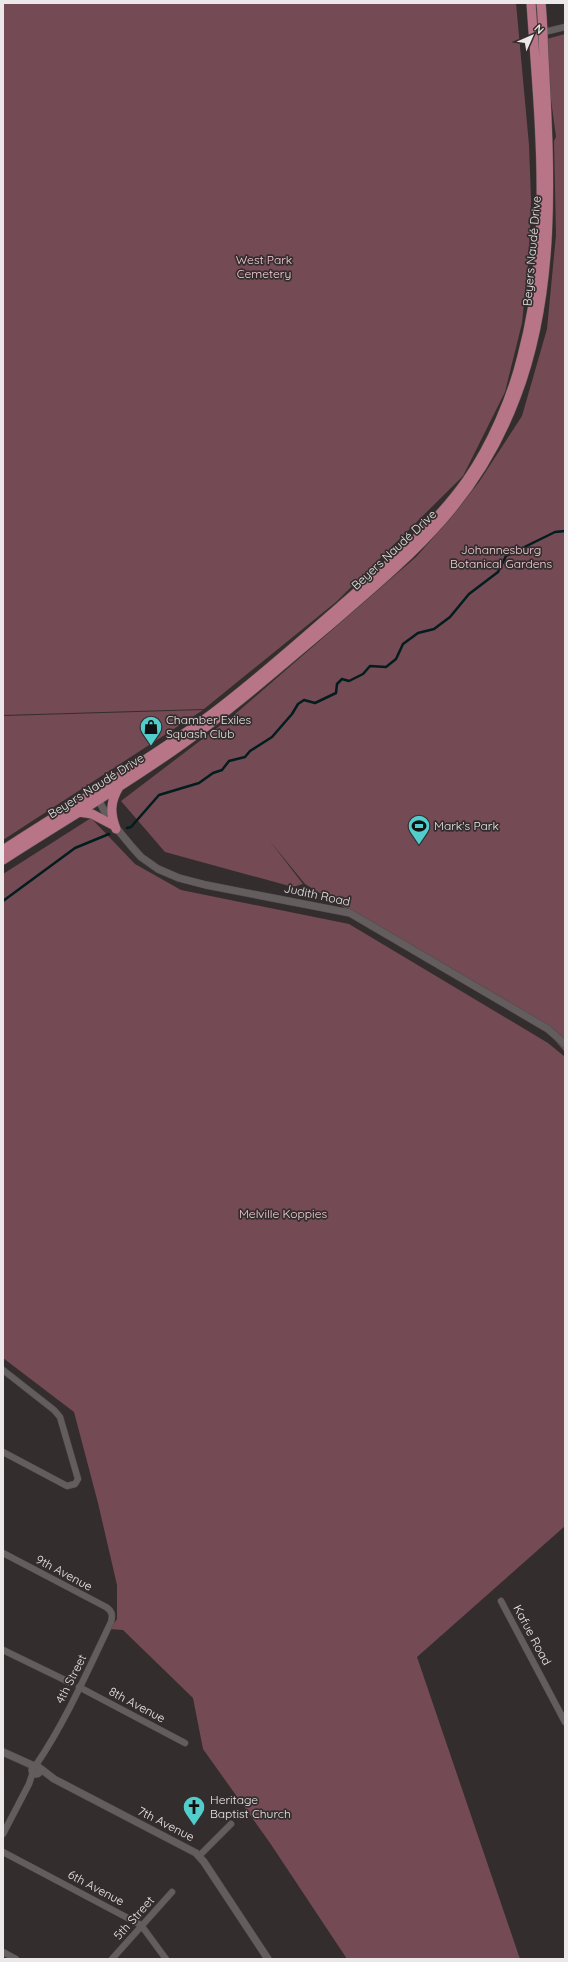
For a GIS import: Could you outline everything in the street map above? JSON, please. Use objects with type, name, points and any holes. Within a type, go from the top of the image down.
[{"type":"main road","name":"Beyers Naudé Drive","points":[[3,850],[96,796],[204,719],[307,635],[424,530],[460,489],[474,468],[499,420],[518,372],[527,336],[536,283],[540,239],[541,177],[531,3]]},
{"type":"main road","name":"Beyers Naudé Drive","points":[[3,860],[79,812],[96,796],[120,786],[185,743],[281,666],[401,563],[429,536],[456,506],[488,459],[520,387],[532,345],[542,290],[546,252],[549,157],[541,3]]},
{"type":"main road","points":[[115,827],[112,804],[120,786]]},
{"type":"main road","points":[[79,812],[92,814],[115,827]]},
{"type":"street","points":[[533,35],[565,27]]},
{"type":"street","name":"Judith Road","points":[[96,796],[115,827],[132,847],[147,862],[158,870],[179,878],[206,885],[344,911],[355,915],[548,1029],[565,1044]]},
{"type":"street","points":[[3,1370],[54,1410],[60,1417],[78,1479],[75,1484],[67,1486],[3,1452]]},
{"type":"street","name":"9th Avenue","points":[[3,1553],[106,1607],[112,1614]]},
{"type":"street","name":"Kafue Road","points":[[501,1601],[565,1722]]},
{"type":"street","name":"4th Street","points":[[3,1834],[80,1687],[111,1622],[112,1614]]},
{"type":"street","points":[[3,1650],[71,1683]]},
{"type":"street","name":"8th Avenue","points":[[80,1687],[184,1743]]},
{"type":"street","name":"7th Avenue","points":[[3,1752],[192,1850],[199,1856],[268,1959]]},
{"type":"street","points":[[199,1856],[231,1824]]},
{"type":"street","name":"6th Avenue","points":[[3,1852],[141,1925],[166,1959]]},
{"type":"street","name":"5th Street","points":[[112,1959],[172,1892]]},
{"type":"street","points":[[3,1952],[16,1959]]},
{"type":"green space","name":"West Park Cemetery","points":[[3,3],[516,3],[529,145],[531,200],[529,254],[522,323],[505,392],[463,476],[336,602],[204,709],[3,715]]},
{"type":"green space","name":"Johannesburg Botanical Gardens","points":[[565,34],[565,1052],[544,1028],[305,884],[269,840],[303,884],[293,887],[165,852],[121,801],[234,715],[416,557],[449,520],[479,482],[522,416],[547,329],[556,235],[554,141],[556,137],[543,40]]},
{"type":"green space","points":[[203,710],[3,840],[3,716]]},
{"type":"green space","name":"Melville Koppies","points":[[91,818],[135,864],[181,890],[349,924],[548,1043],[565,1057],[565,1526],[417,1657],[520,1959],[347,1959],[270,1843],[203,1749],[193,1698],[123,1630],[110,1629],[117,1619],[117,1585],[98,1503],[74,1412],[3,1358],[3,874]]},
{"type":"waterway","points":[[127,828],[131,827],[159,795],[199,783],[213,773],[222,770],[229,761],[245,757],[250,751],[272,737],[292,714],[298,704],[304,700],[315,703],[336,693],[337,684],[342,679],[349,681],[363,674],[370,666],[386,667],[396,659],[403,644],[418,633],[434,629],[450,617],[469,594],[498,572],[506,556],[555,532],[565,531]]},
{"type":"waterway","points":[[3,901],[75,848],[109,834]]},
{"type":"place","name":"Chamber Exiles Squash Club","points":[[151,746]]},
{"type":"place","name":"Mark's Park","points":[[419,846]]},
{"type":"place","name":"Heritage Baptist Church","points":[[194,1826]]}]
